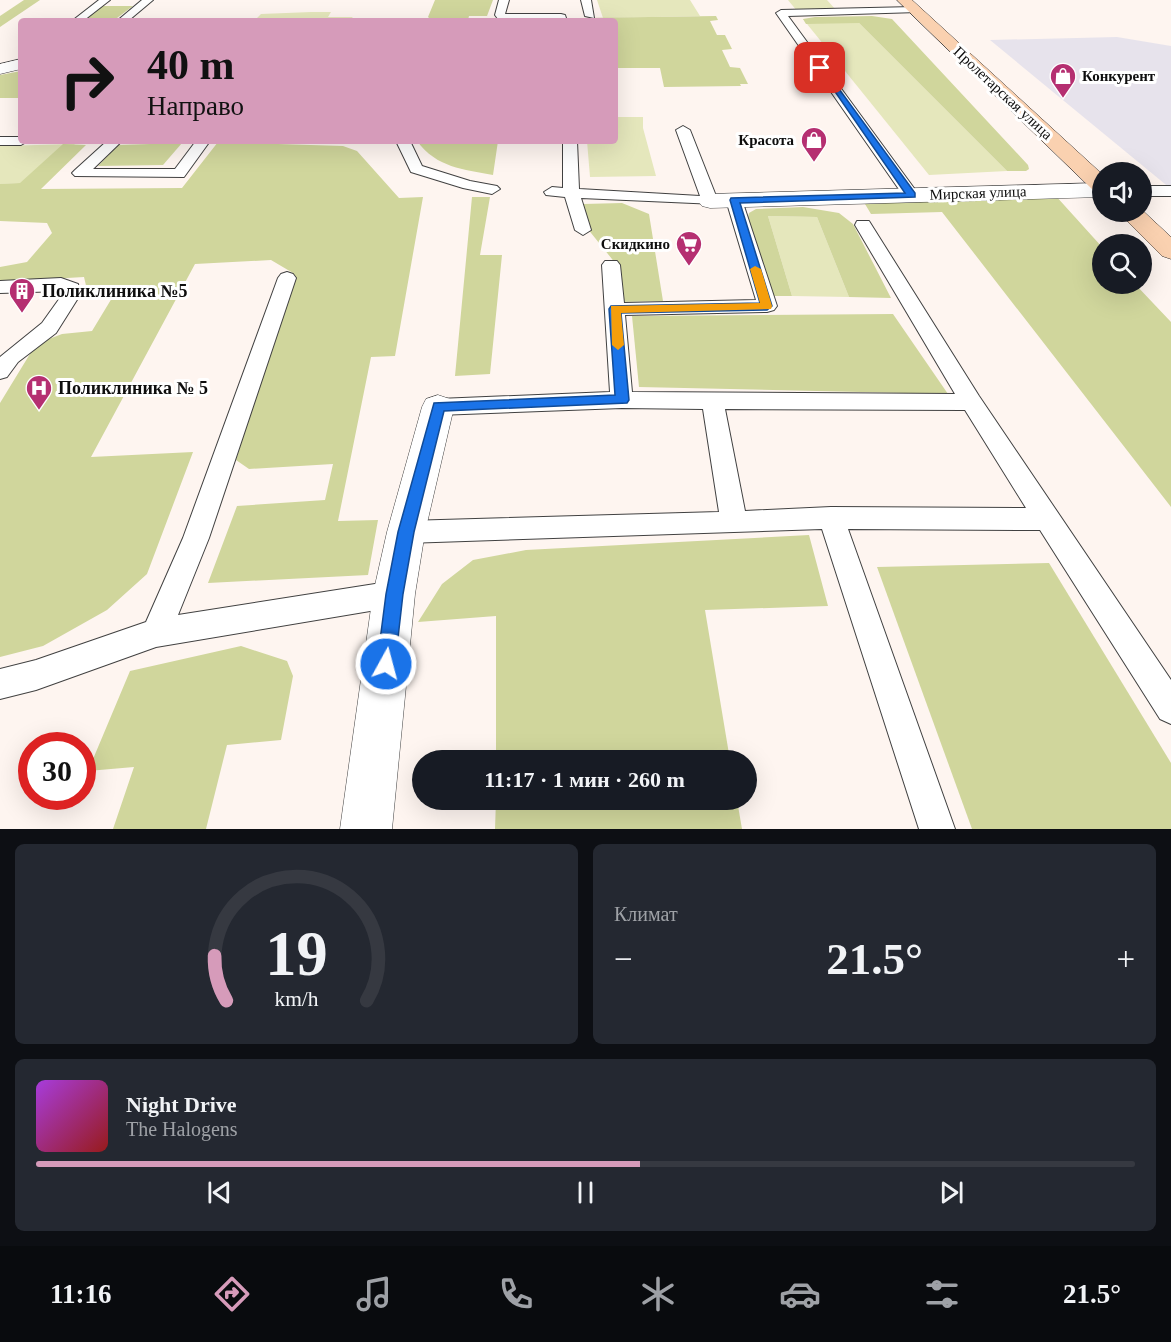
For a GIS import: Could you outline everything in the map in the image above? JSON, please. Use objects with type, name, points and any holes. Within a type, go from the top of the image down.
[{"type":"main road","name":"Пролетарская улица","points":[[909,5],[1092,177]]},
{"type":"main road","points":[[1141,222],[1171,251]]},
{"type":"street","name":"Мирская улица","points":[[710,201],[1092,190]]},
{"type":"street","points":[[366,829],[394,594],[406,532],[438,406]]},
{"type":"lane","points":[[81,18],[105,0]]},
{"type":"lane","points":[[126,18],[148,0]]},
{"type":"lane","points":[[504,0],[500,15],[502,17],[561,18]]},
{"type":"lane","points":[[586,0],[590,16]]},
{"type":"lane","points":[[909,5],[781,13],[911,195]]},
{"type":"lane","points":[[552,192],[710,201],[683,130]]},
{"type":"lane","points":[[0,141],[18,141]]},
{"type":"lane","points":[[112,144],[80,173],[179,174],[201,144]]},
{"type":"lane","points":[[404,144],[416,169],[468,185],[492,189]]},
{"type":"lane","points":[[570,144],[572,193],[583,230]]},
{"type":"lane","points":[[1152,191],[1171,191]]},
{"type":"lane","points":[[615,309],[767,306],[734,200]]},
{"type":"lane","points":[[863,225],[971,402],[1171,708]]},
{"type":"lane","points":[[610,265],[622,400]]},
{"type":"lane","points":[[156,633],[196,538],[287,278]]},
{"type":"lane","points":[[0,287],[61,284],[71,288],[71,295],[49,328],[10,357],[0,372]]},
{"type":"lane","points":[[438,406],[712,399],[971,402]]},
{"type":"lane","points":[[712,399],[734,523]]},
{"type":"lane","points":[[406,532],[734,523],[831,518],[1048,519]]},
{"type":"lane","points":[[831,518],[937,829]]},
{"type":"lane","points":[[0,684],[36,675],[156,633],[394,594]]},
{"type":"shaded area","points":[[1117,37],[1171,46],[1171,189],[1152,173],[1152,162],[1138,162],[990,40]]},
{"type":"green space","points":[[24,0],[40,0],[0,27],[0,16]]},
{"type":"green space","points":[[435,0],[493,0],[487,16],[428,17]]},
{"type":"green space","points":[[597,0],[690,0],[700,16],[603,18]]},
{"type":"green space","points":[[788,0],[827,0],[836,10],[797,11]]},
{"type":"green space","points":[[100,6],[133,6],[117,18],[85,18]]},
{"type":"green space","points":[[331,12],[328,17],[353,17],[257,18],[261,14]]},
{"type":"green space","points":[[716,16],[718,20],[710,21],[717,35],[725,35],[732,49],[722,50],[730,67],[740,68],[748,84],[664,87],[660,68],[618,68],[618,18],[582,18]]},
{"type":"green space","points":[[872,16],[892,19],[1028,165],[1029,169],[1007,171],[859,23],[806,24],[803,19]]},
{"type":"green space","points":[[854,18],[1007,171],[929,175],[803,19]]},
{"type":"green space","points":[[18,72],[18,98],[0,98],[0,75]]},
{"type":"green space","points":[[618,117],[643,117],[643,128],[656,176],[590,177],[587,144],[618,144]]},
{"type":"green space","points":[[63,144],[86,145],[41,189],[182,188],[216,144],[343,146],[357,151],[399,198],[423,197],[395,356],[371,357],[338,521],[378,520],[368,575],[208,583],[237,506],[325,500],[333,464],[249,469],[236,460],[293,273],[271,260],[195,264],[91,457],[193,452],[147,574],[107,610],[43,646],[0,657],[0,403],[36,344],[62,334],[92,331],[115,293],[88,294],[84,277],[0,282],[0,267],[27,262],[52,233],[47,223],[0,221],[0,184],[20,183]]},
{"type":"green space","points":[[75,144],[35,183],[0,184],[0,146]]},
{"type":"green space","points":[[181,144],[163,165],[98,166],[118,145]]},
{"type":"green space","points":[[420,144],[498,144],[493,175],[451,166],[425,150]]},
{"type":"green space","points":[[1055,195],[1092,236],[1092,294],[1144,294],[1171,322],[1171,507],[942,212],[871,214],[865,204]]},
{"type":"green space","points":[[472,197],[490,197],[480,255],[502,255],[490,374],[455,376]]},
{"type":"green space","points":[[622,203],[649,214],[663,301],[619,302],[616,264],[587,228],[583,204]]},
{"type":"green space","points":[[803,207],[839,213],[853,224],[891,298],[849,297],[817,217],[768,216],[792,296],[770,296],[748,217],[749,213],[756,209]]},
{"type":"green space","points":[[768,216],[817,217],[849,297],[792,296]]},
{"type":"green space","points":[[893,314],[948,394],[639,387],[632,316]]},
{"type":"green space","points":[[809,535],[828,606],[705,610],[728,750],[496,750],[496,616],[418,622],[442,584],[473,560],[526,550]]},
{"type":"green space","points":[[1049,563],[1171,763],[1171,829],[972,829],[877,567]]},
{"type":"green space","points":[[241,646],[287,661],[293,676],[281,740],[227,745],[206,829],[113,829],[134,767],[96,770],[96,752],[130,671]]},
{"type":"green space","points":[[496,810],[739,810],[742,829],[495,829]]},
{"type":"slow traffic","points":[[618,345],[615,309],[767,306],[755,269]]},
{"type":"place","name":"Конкурент","points":[[1063,99]]},
{"type":"place","name":"Красота","points":[[814,163]]},
{"type":"place","name":"Скидкино","points":[[689,267]]},
{"type":"place","name":"Поликлиника №5","points":[[22,314]]},
{"type":"place","name":"Поликлиника № 5","points":[[39,411]]},
{"type":"route","points":[[386,664],[394,594],[406,532],[438,406],[622,400],[615,309],[767,306],[734,200],[911,195],[820,68]]}]
